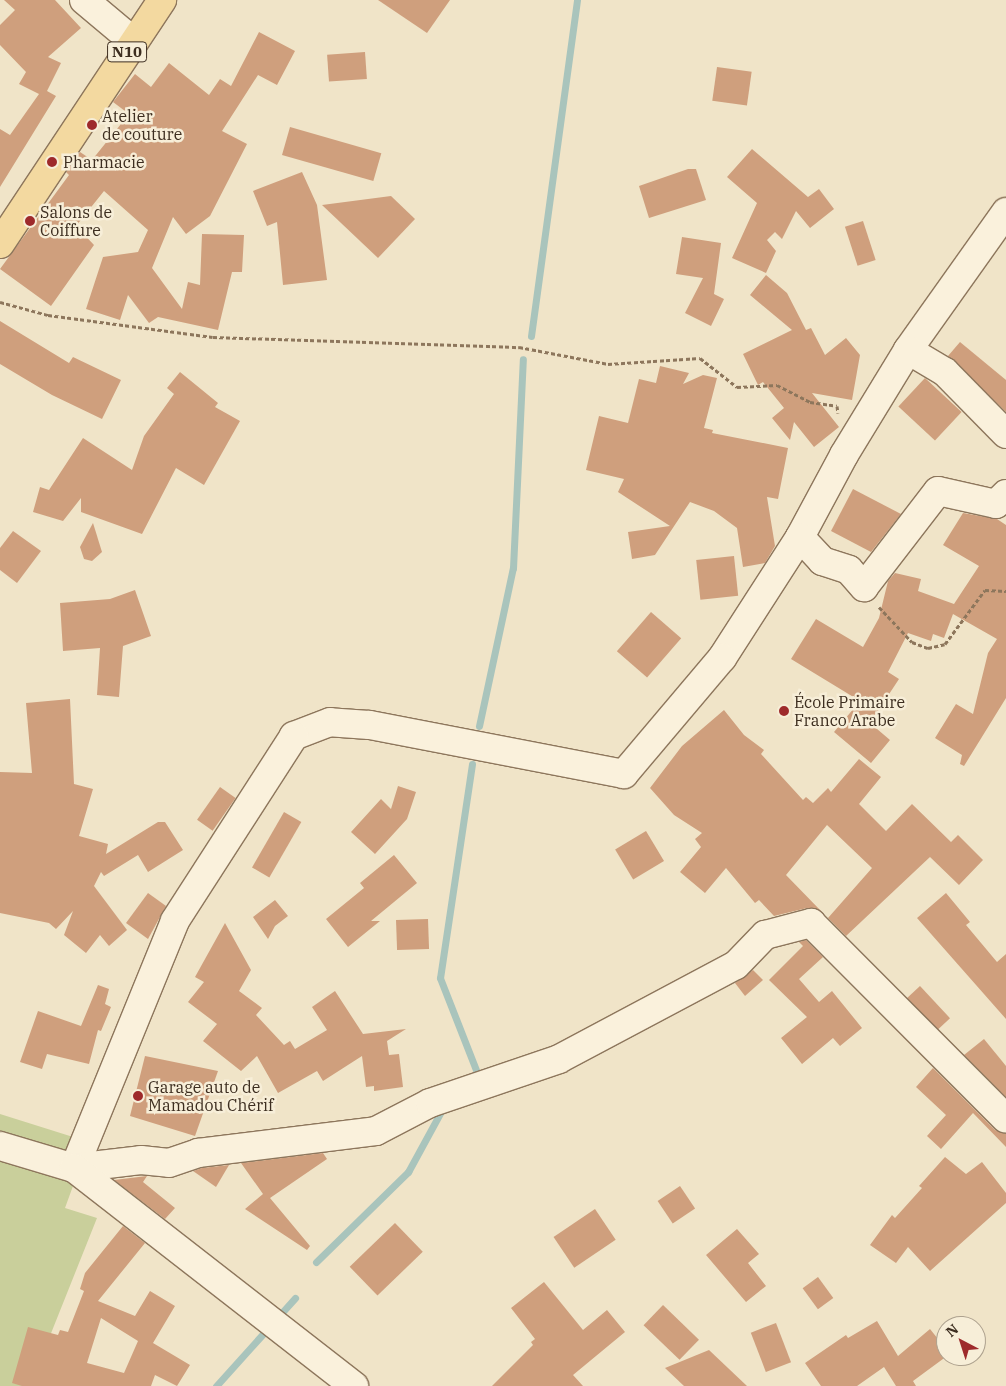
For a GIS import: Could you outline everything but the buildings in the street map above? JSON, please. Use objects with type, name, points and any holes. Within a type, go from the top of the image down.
[{"type":"main road","name":"N10","points":[[0,244],[162,0]]},
{"type":"street","points":[[84,0],[134,42]]},
{"type":"street","points":[[74,1168],[175,921],[294,736],[330,722],[369,725],[624,774],[722,658],[800,537],[844,454],[908,350],[1006,212]]},
{"type":"street","points":[[908,350],[944,372],[1006,434]]},
{"type":"street","points":[[800,537],[822,561],[849,570],[864,587],[938,491],[996,504],[1006,494]]},
{"type":"street","points":[[74,1168],[141,1160],[168,1163],[198,1153],[376,1131],[430,1103],[559,1059],[736,965],[765,935],[811,923],[1006,1119]]},
{"type":"street","points":[[0,1146],[74,1168],[354,1386]]},
{"type":"path","points":[[0,302],[48,315],[213,337],[518,347],[608,364],[700,358],[737,386],[777,385],[810,402],[838,406],[839,416]]},
{"type":"path","points":[[864,587],[912,642],[928,648],[945,644],[985,590],[1006,591]]},
{"type":"green space","points":[[0,1114],[89,1142],[65,1208],[97,1218],[30,1386],[0,1386]]},
{"type":"waterway","points":[[531,336],[577,0]]},
{"type":"waterway","points":[[479,726],[513,568],[523,359]]},
{"type":"waterway","points":[[472,764],[440,978],[480,1080]]},
{"type":"waterway","points":[[316,1262],[408,1172],[444,1106]]},
{"type":"waterway","points":[[277,1318],[295,1298]]},
{"type":"waterway","points":[[216,1386],[270,1326]]},
{"type":"place","name":"Atelier de couture","points":[[92,125]]},
{"type":"place","name":"Pharmacie","points":[[52,162]]},
{"type":"place","name":"Salons de Coiffure","points":[[30,221]]},
{"type":"place","name":"École Primaire Franco Arabe","points":[[784,711]]},
{"type":"place","name":"Garage auto de Mamadou Chérif","points":[[138,1096]]}]
